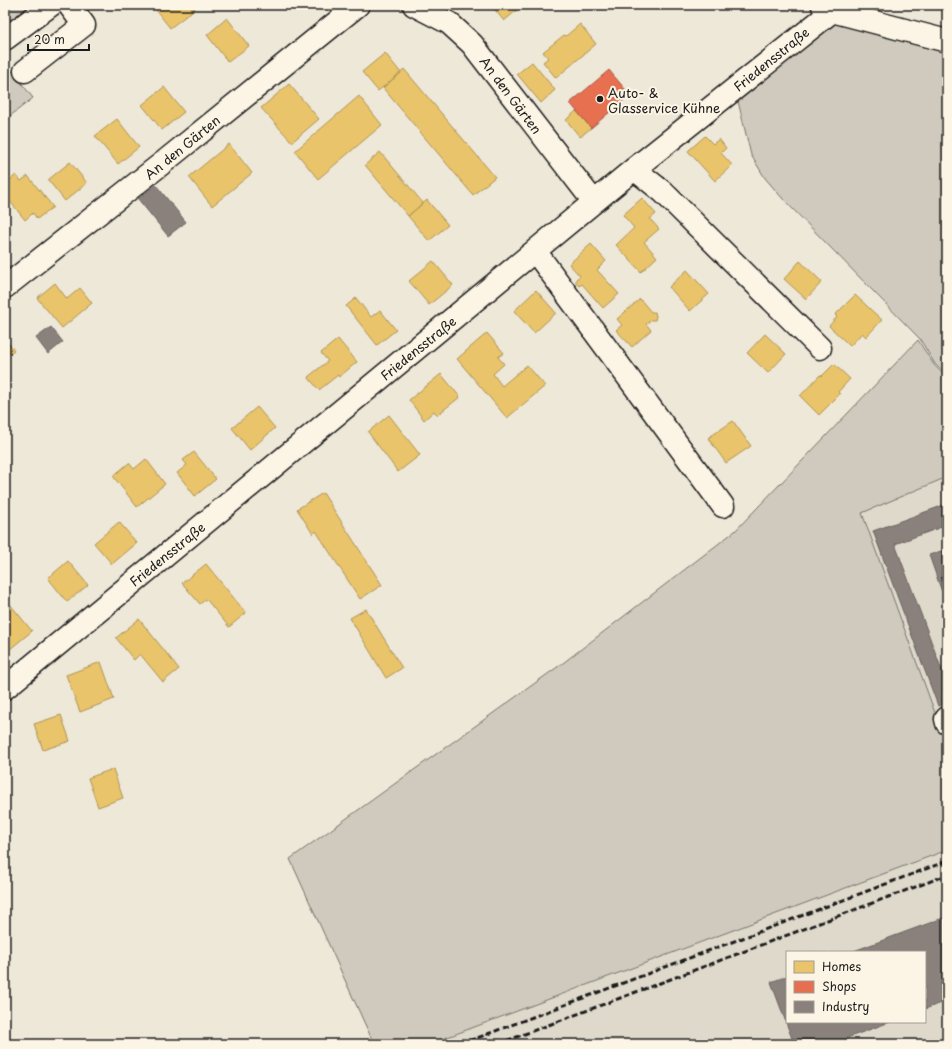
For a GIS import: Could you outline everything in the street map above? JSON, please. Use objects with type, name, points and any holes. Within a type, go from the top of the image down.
[{"type":"street","points":[[5,39],[51,5]]},
{"type":"street","points":[[25,71],[84,25],[69,5]]},
{"type":"street","name":"An den Gärten","points":[[5,287],[165,161],[358,5]]},
{"type":"street","name":"An den Gärten","points":[[414,5],[449,23],[472,44],[594,202]]},
{"type":"street","points":[[831,7],[947,41]]},
{"type":"street","name":"Friedensstraße","points":[[5,688],[831,7]]},
{"type":"street","points":[[634,169],[663,192],[820,348]]},
{"type":"street","points":[[535,251],[723,506]]},
{"type":"street","points":[[947,718],[947,722]]},
{"type":"shaded area","points":[[5,5],[51,5],[5,39]]},
{"type":"shaded area","points":[[833,12],[947,43],[947,376],[935,364],[920,339],[783,199],[765,178],[751,155],[735,89]]},
{"type":"shaded area","points":[[5,62],[33,98],[5,120]]},
{"type":"shaded area","points":[[918,340],[934,365],[947,378],[947,477],[862,513],[938,721],[947,718],[947,850],[429,1044],[374,1044],[290,859],[563,663],[735,531]]},
{"type":"shaded area","points":[[947,477],[947,718],[938,721],[861,513]]},
{"type":"shaded area","points":[[947,850],[947,1044],[430,1044]]},
{"type":"building: Homes","points":[[152,5],[192,5],[195,9],[170,28]]},
{"type":"building: Homes","points":[[491,5],[523,5],[504,21]]},
{"type":"building: Homes","points":[[227,18],[249,46],[228,62],[207,35]]},
{"type":"building: Homes","points":[[580,24],[596,44],[556,78],[543,62],[548,58],[543,52]]},
{"type":"building: Homes","points":[[385,53],[401,73],[378,91],[362,72]]},
{"type":"building: Homes","points":[[532,62],[555,90],[541,103],[517,74]]},
{"type":"building: Homes","points":[[404,69],[495,177],[473,195],[383,88]]},
{"type":"building: Homes","points":[[289,84],[319,119],[292,142],[261,108]]},
{"type":"building: Homes","points":[[164,87],[184,112],[162,130],[142,105]]},
{"type":"building: Homes","points":[[359,96],[382,125],[318,179],[295,151]]},
{"type":"building: Homes","points":[[576,111],[591,128],[580,137],[566,120]]},
{"type":"building: Homes","points":[[117,119],[139,147],[118,164],[95,136]]},
{"type":"building: Homes","points":[[705,136],[713,144],[719,139],[726,148],[721,153],[732,165],[715,181],[688,151]]},
{"type":"building: Homes","points":[[229,144],[252,173],[212,206],[189,177]]},
{"type":"building: Homes","points":[[380,152],[423,203],[408,216],[365,165]]},
{"type":"building: Homes","points":[[70,162],[87,183],[65,201],[48,180]]},
{"type":"building: Homes","points":[[16,175],[21,181],[28,176],[53,207],[37,219],[33,213],[25,220],[5,195],[5,184]]},
{"type":"building: Homes","points":[[642,198],[656,214],[650,219],[659,229],[644,242],[657,257],[641,272],[616,245],[634,228],[623,215]]},
{"type":"building: Homes","points":[[427,200],[448,225],[429,241],[408,216]]},
{"type":"building: Homes","points":[[591,244],[606,261],[597,270],[619,294],[603,308],[582,284],[579,286],[576,283],[576,279],[580,276],[569,264]]},
{"type":"building: Homes","points":[[433,261],[453,285],[429,305],[409,281]]},
{"type":"building: Homes","points":[[800,261],[822,282],[806,299],[784,279]]},
{"type":"building: Homes","points":[[687,270],[709,294],[690,311],[669,287]]},
{"type":"building: Homes","points":[[55,283],[67,299],[80,288],[92,303],[62,328],[37,298]]},
{"type":"building: Homes","points":[[536,290],[556,313],[534,333],[514,311]]},
{"type":"building: Homes","points":[[855,295],[882,320],[866,337],[862,333],[850,346],[829,326],[837,317],[835,315]]},
{"type":"building: Homes","points":[[356,298],[371,317],[380,310],[396,330],[377,345],[346,306]]},
{"type":"building: Homes","points":[[640,299],[651,312],[655,312],[656,316],[655,320],[651,320],[646,324],[651,330],[632,347],[616,330],[622,325],[617,319]]},
{"type":"building: Homes","points":[[487,333],[504,353],[498,357],[504,364],[493,374],[502,386],[527,365],[545,386],[507,418],[457,359]]},
{"type":"building: Homes","points":[[765,334],[786,354],[768,373],[747,353]]},
{"type":"building: Homes","points":[[5,339],[14,350],[5,357]]},
{"type":"building: Homes","points":[[338,339],[357,362],[339,377],[338,375],[319,390],[308,377],[328,361],[321,353]]},
{"type":"building: Homes","points":[[834,364],[850,379],[838,392],[840,394],[819,415],[800,396],[820,375],[822,376]]},
{"type":"building: Homes","points":[[441,374],[460,397],[437,415],[434,411],[424,420],[409,400]]},
{"type":"building: Homes","points":[[257,407],[275,428],[250,450],[232,428]]},
{"type":"building: Homes","points":[[389,415],[420,455],[398,472],[368,432]]},
{"type":"building: Homes","points":[[733,421],[751,446],[726,463],[708,438]]},
{"type":"building: Homes","points":[[194,452],[216,479],[195,496],[177,473],[187,465],[183,460]]},
{"type":"building: Homes","points":[[146,459],[165,484],[137,507],[113,476],[129,463],[134,469]]},
{"type":"building: Homes","points":[[323,493],[382,585],[360,599],[316,531],[313,534],[297,509]]},
{"type":"building: Homes","points":[[119,522],[137,543],[112,564],[94,543]]},
{"type":"building: Homes","points":[[68,561],[88,585],[67,602],[48,578]]},
{"type":"building: Homes","points":[[206,564],[246,613],[229,627],[206,599],[200,604],[182,583]]},
{"type":"building: Homes","points":[[5,598],[32,631],[9,650],[5,646]]},
{"type":"building: Homes","points":[[366,609],[402,668],[386,678],[350,618]]},
{"type":"building: Homes","points":[[139,619],[179,669],[163,682],[140,654],[134,660],[116,638]]},
{"type":"building: Homes","points":[[101,662],[114,699],[80,712],[66,675]]},
{"type":"building: Homes","points":[[61,715],[70,741],[43,750],[34,724]]},
{"type":"building: Homes","points":[[113,769],[123,798],[98,807],[88,778]]},
{"type":"building: Shops","name":"Auto- & Glasservice Kühne","points":[[609,70],[630,95],[591,128],[570,103]]},
{"type":"building: Industry","points":[[156,185],[186,222],[168,236],[138,199]]},
{"type":"building: Industry","points":[[51,327],[63,342],[48,354],[36,338]]},
{"type":"building: Industry","points":[[947,504],[947,525],[895,544],[947,684],[947,703],[938,706],[873,531]]},
{"type":"building: Industry","points":[[947,549],[947,591],[942,592],[929,555]]},
{"type":"building: Industry","points":[[943,918],[947,928],[947,1001],[926,1009],[926,951],[854,951]]},
{"type":"building: Industry","points":[[786,976],[786,1022],[771,982]]},
{"type":"building: Industry","points":[[786,1023],[887,1023],[831,1044],[794,1044]]},
{"type":"railway","points":[[461,1044],[947,861]]},
{"type":"railway","points":[[498,1044],[947,875]]},
{"type":"place","name":"Auto- & Glasservice Kühne","points":[[600,99]]}]
